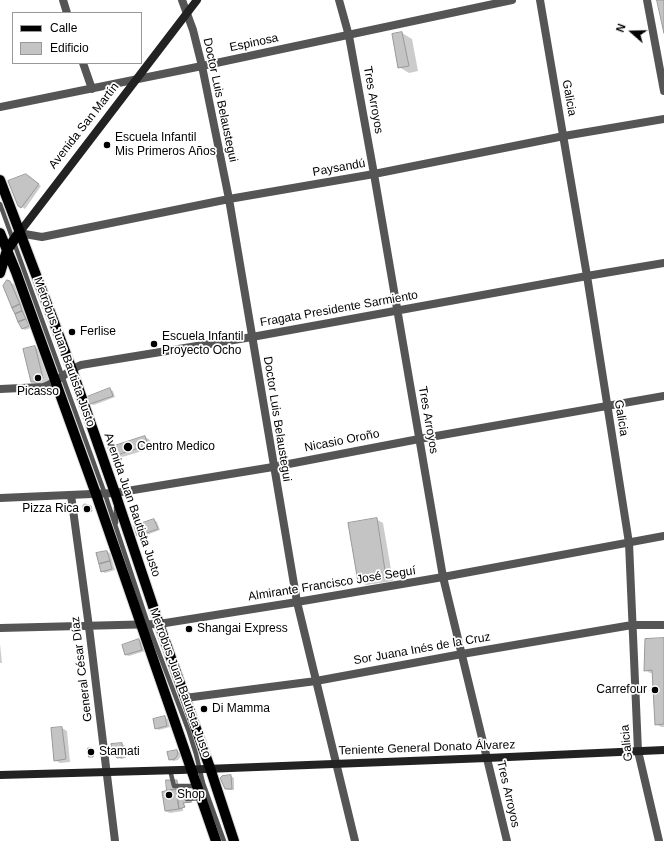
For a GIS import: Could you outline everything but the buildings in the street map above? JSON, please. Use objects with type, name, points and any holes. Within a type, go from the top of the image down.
[{"type":"main road","name":"Avenida San Martín","points":[[0,273],[4,251],[197,0]]},
{"type":"main road","name":"Avenida Juan Bautista Justo","points":[[0,180],[16,237],[72,370],[105,494],[144,624],[200,769],[234,841]]},
{"type":"main road","name":"Avenida Juan Bautista Justo","points":[[0,233],[4,251],[59,380],[159,624],[185,698],[200,769],[196,786],[216,841]]},
{"type":"main road","name":"Teniente General Donato Álvarez","points":[[0,775],[200,769],[664,750]]},
{"type":"street","points":[[63,0],[67,12]]},
{"type":"street","name":"Doctor Luis Belaustegui","points":[[182,0],[193,30],[202,66],[229,199],[273,467],[297,602],[355,841]]},
{"type":"street","name":"Tres Arroyos","points":[[339,0],[349,36],[374,174],[443,578],[507,841]]},
{"type":"street","name":"Espinosa","points":[[0,107],[349,36],[512,0]]},
{"type":"street","name":"Galicia","points":[[540,0],[587,276],[629,543],[638,751],[659,841]]},
{"type":"street","points":[[647,0],[664,91]]},
{"type":"street","points":[[83,64],[92,89]]},
{"type":"street","name":"Paysandú","points":[[16,237],[42,237],[229,199],[374,174],[564,136],[664,120]]},
{"type":"street","name":"Fragata Presidente Sarmiento","points":[[0,389],[43,387],[59,380],[81,365],[252,337],[664,263]]},
{"type":"street","name":"Nicasio Oroño","points":[[0,498],[105,494],[273,467],[419,438],[664,396]]},
{"type":"street","name":"General César Díaz","points":[[71,495],[89,627],[115,841]]},
{"type":"street","name":"Almirante Francisco José Seguí","points":[[0,628],[89,627],[159,624],[443,578],[664,536]]},
{"type":"street","name":"Sor Juana Inés de la Cruz","points":[[185,698],[316,681],[632,625],[664,625]]},
{"type":"lane","name":"Metrobus Juan Bautista Justo","points":[[0,204],[16,237],[59,380]]},
{"type":"lane","points":[[0,258],[4,251]]},
{"type":"lane","name":"Metrobus Juan Bautista Justo","points":[[105,494],[117,531]]},
{"type":"lane","name":"Metrobus Juan Bautista Justo","points":[[105,494],[144,624]]},
{"type":"lane","name":"Metrobus Juan Bautista Justo","points":[[200,769],[203,783],[224,841]]},
{"type":"lane","points":[[170,770],[174,786],[196,786]]},
{"type":"lane","points":[[183,786],[187,798],[201,798]]},
{"type":"place","name":"Escuela Infantil Mis Primeros Años","points":[[107,145]]},
{"type":"place","name":"Ferlise","points":[[72,332]]},
{"type":"place","name":"Escuela Infantil Proyecto Ocho","points":[[154,344]]},
{"type":"place","name":"Picasso","points":[[38,378]]},
{"type":"place","name":"Centro Medico","points":[[128,447]]},
{"type":"place","name":"Pizza Rica","points":[[87,509]]},
{"type":"place","name":"Shangai Express","points":[[189,629]]},
{"type":"place","name":"Carrefour","points":[[655,690]]},
{"type":"place","name":"Di Mamma","points":[[204,709]]},
{"type":"place","name":"Stamati","points":[[91,752]]},
{"type":"place","name":"Shop","points":[[169,795]]}]
